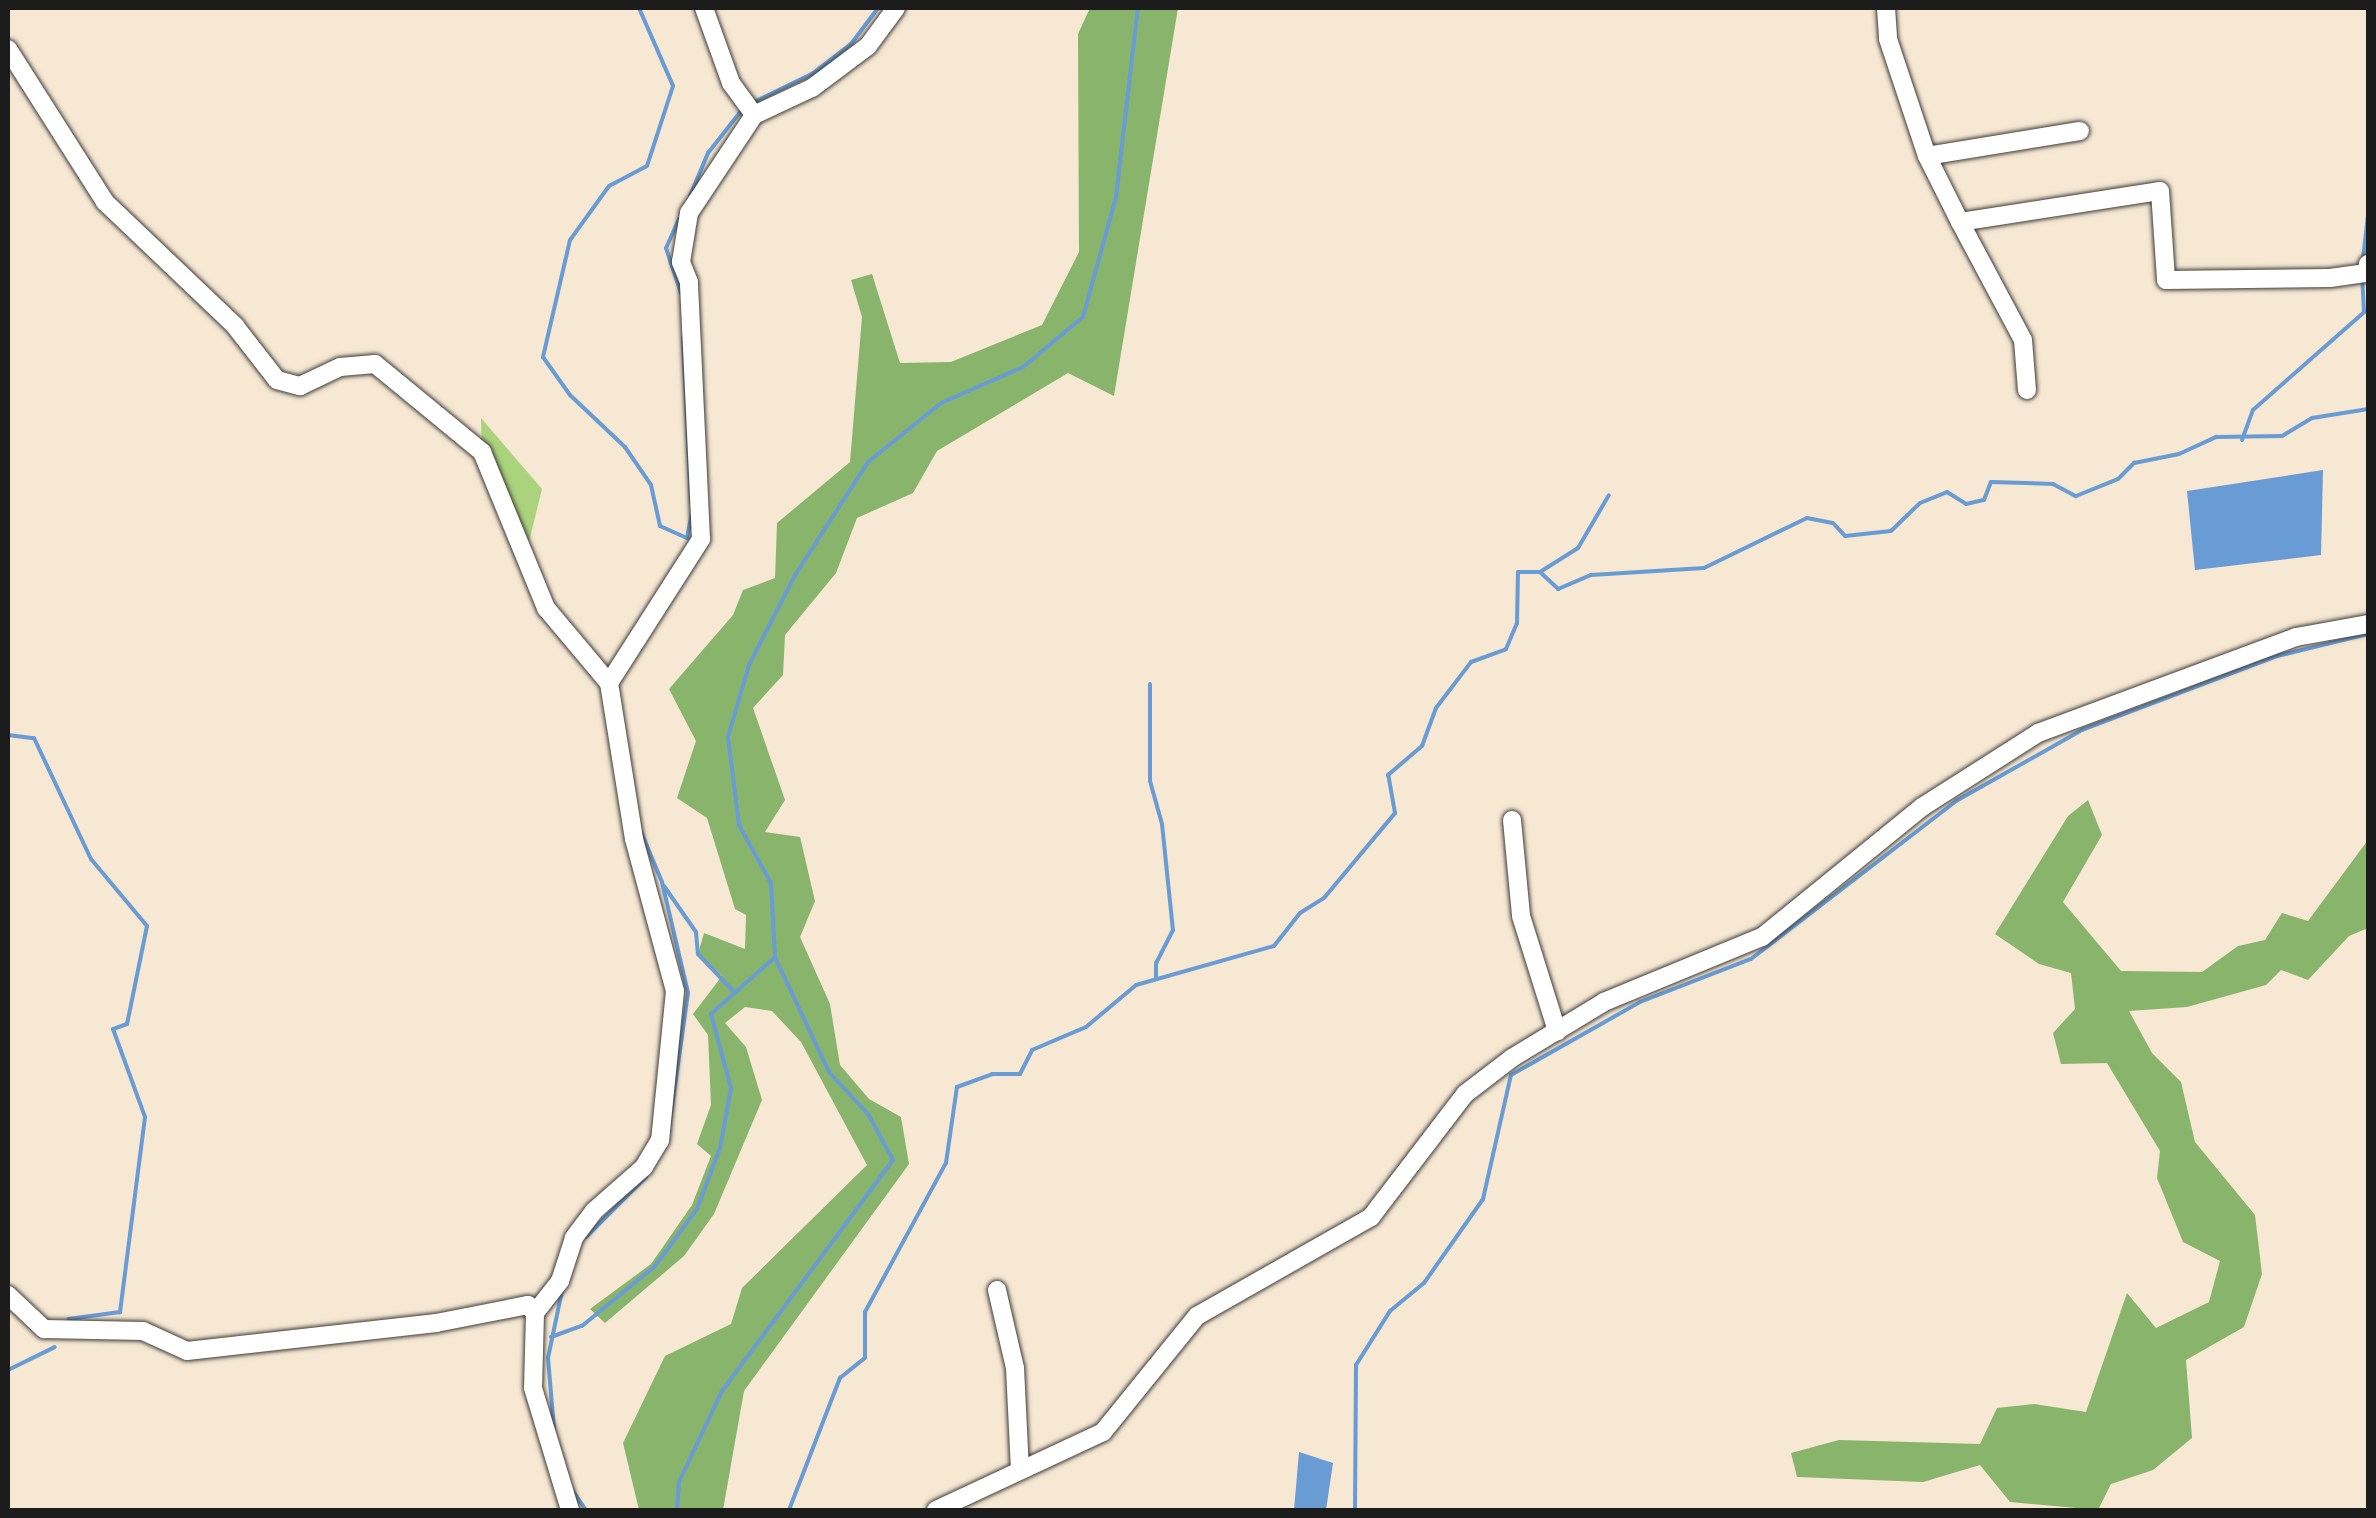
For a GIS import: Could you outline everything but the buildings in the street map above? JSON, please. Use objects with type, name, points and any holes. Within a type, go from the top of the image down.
[{"type":"street","points":[[704,8],[730,83],[754,115]]},
{"type":"street","points":[[609,683],[701,539],[690,282],[681,262],[688,213],[754,115],[826,78],[868,46],[896,8]]},
{"type":"street","points":[[1886,8],[1888,39],[1927,156],[2023,340],[2027,390]]},
{"type":"street","points":[[8,48],[105,202],[235,326],[277,380],[300,386],[340,366],[375,364],[482,452],[546,608],[609,683],[634,839],[675,991],[672,1062],[660,1140],[644,1167],[584,1224],[560,1281],[535,1313],[533,1388],[570,1510]]},
{"type":"street","points":[[1927,156],[2080,131]]},
{"type":"street","points":[[1960,222],[2160,191],[2166,280],[2330,278],[2367,273],[2368,264]]},
{"type":"street","points":[[936,1510],[1103,1432],[1198,1316],[1371,1217],[1465,1094],[1604,1002],[1762,936],[1922,807],[2038,733],[2296,637],[2368,624]]},
{"type":"street","points":[[1512,820],[1521,916],[1557,1031]]},
{"type":"street","points":[[997,1290],[1015,1368],[1020,1470]]},
{"type":"street","points":[[8,1294],[44,1329],[143,1331],[187,1351],[436,1323],[515,1306],[528,1305],[535,1313]]},
{"type":"green space","points":[[1090,8],[1178,8],[1114,396],[1068,373],[937,451],[913,493],[857,518],[836,573],[785,635],[783,675],[753,708],[785,800],[765,832],[800,837],[815,901],[800,937],[830,1004],[840,1065],[869,1099],[901,1117],[909,1164],[744,1391],[723,1510],[639,1510],[623,1443],[665,1356],[731,1324],[742,1288],[867,1165],[801,1042],[772,1011],[745,1007],[725,1023],[746,1047],[762,1100],[714,1214],[684,1256],[605,1323],[590,1309],[651,1264],[692,1205],[711,1156],[697,1144],[711,1105],[708,1035],[693,1014],[722,976],[698,954],[704,933],[745,949],[746,915],[735,909],[707,818],[677,798],[696,741],[669,689],[733,615],[743,590],[775,578],[777,523],[850,462],[862,317],[851,280],[872,274],[900,363],[951,362],[1042,325],[1079,252],[1078,34]]},
{"type":"green space","points":[[481,418],[542,489],[525,558],[482,452]]},
{"type":"green space","points":[[2088,800],[2102,835],[2063,902],[2121,971],[2202,972],[2238,946],[2265,940],[2282,913],[2308,921],[2368,840],[2368,928],[2349,936],[2308,980],[2281,970],[2266,985],[2187,1007],[2129,1011],[2152,1053],[2181,1082],[2195,1142],[2255,1215],[2262,1274],[2244,1327],[2186,1360],[2192,1438],[2153,1470],[2111,1484],[2098,1510],[2010,1502],[1980,1465],[1923,1482],[1797,1477],[1791,1453],[1839,1440],[1980,1444],[1997,1408],[2034,1404],[2086,1412],[2127,1293],[2156,1328],[2209,1302],[2220,1261],[2183,1242],[2157,1178],[2160,1151],[2107,1063],[2061,1064],[2053,1033],[2075,1009],[2071,973],[2039,964],[1995,934],[2068,816]]},
{"type":"water","points":[[2323,470],[2321,555],[2195,570],[2187,491]]},
{"type":"water","points":[[1299,1452],[1333,1463],[1326,1510],[1294,1510]]},
{"type":"waterway","points":[[639,8],[673,86],[647,166],[609,186],[570,240],[543,357],[570,395],[625,447],[651,485],[660,526],[687,538],[692,512]]},
{"type":"waterway","points":[[754,102],[812,74],[851,44],[878,8]]},
{"type":"waterway","points":[[677,1510],[679,1482],[722,1391],[893,1160],[868,1114],[829,1072],[775,957],[771,883],[739,825],[728,737],[749,665],[795,575],[868,462],[941,403],[1023,367],[1083,317],[1116,197],[1138,8]]},
{"type":"waterway","points":[[690,196],[708,153],[741,111]]},
{"type":"waterway","points":[[2363,259],[2368,215]]},
{"type":"waterway","points":[[679,219],[666,248],[681,293]]},
{"type":"waterway","points":[[2242,440],[2253,410],[2364,312],[2362,278]]},
{"type":"waterway","points":[[683,338],[691,503]]},
{"type":"waterway","points":[[1540,572],[1558,589],[1591,575],[1704,568],[1807,518],[1833,523],[1845,536],[1891,531],[1920,503],[1947,492],[1966,504],[1984,500],[1991,482],[2053,484],[2076,496],[2118,479],[2134,463],[2179,454],[2216,437],[2282,436],[2312,418],[2368,409]]},
{"type":"waterway","points":[[789,1510],[840,1378],[865,1358],[865,1312],[946,1163],[957,1087],[992,1074],[1020,1074],[1032,1050],[1086,1027],[1136,985],[1274,946],[1300,913],[1324,898],[1395,813],[1388,775],[1422,746],[1436,708],[1471,662],[1506,649],[1517,623],[1518,572],[1540,572],[1578,548],[1609,495]]},
{"type":"waterway","points":[[1355,1510],[1356,1365],[1390,1311],[1424,1283],[1483,1199],[1511,1075],[1640,1002],[1751,959],[1956,801],[2082,730],[2277,656],[2368,634]]},
{"type":"waterway","points":[[1150,684],[1150,781],[1162,824],[1173,930],[1156,963],[1156,978]]},
{"type":"waterway","points":[[8,735],[34,738],[91,859],[147,926],[127,1024],[113,1029],[145,1117],[120,1312],[68,1319]]},
{"type":"waterway","points":[[641,832],[662,882],[688,993],[667,1143]]},
{"type":"waterway","points":[[664,886],[696,932],[698,954],[735,993]]},
{"type":"waterway","points":[[551,1337],[582,1326],[655,1266],[697,1209],[720,1148],[731,1088],[711,1014],[773,959]]},
{"type":"waterway","points":[[586,1237],[646,1177]]},
{"type":"waterway","points":[[554,1429],[548,1358],[562,1291]]},
{"type":"waterway","points":[[8,1370],[55,1347]]},
{"type":"waterway","points":[[573,1491],[586,1510]]}]
